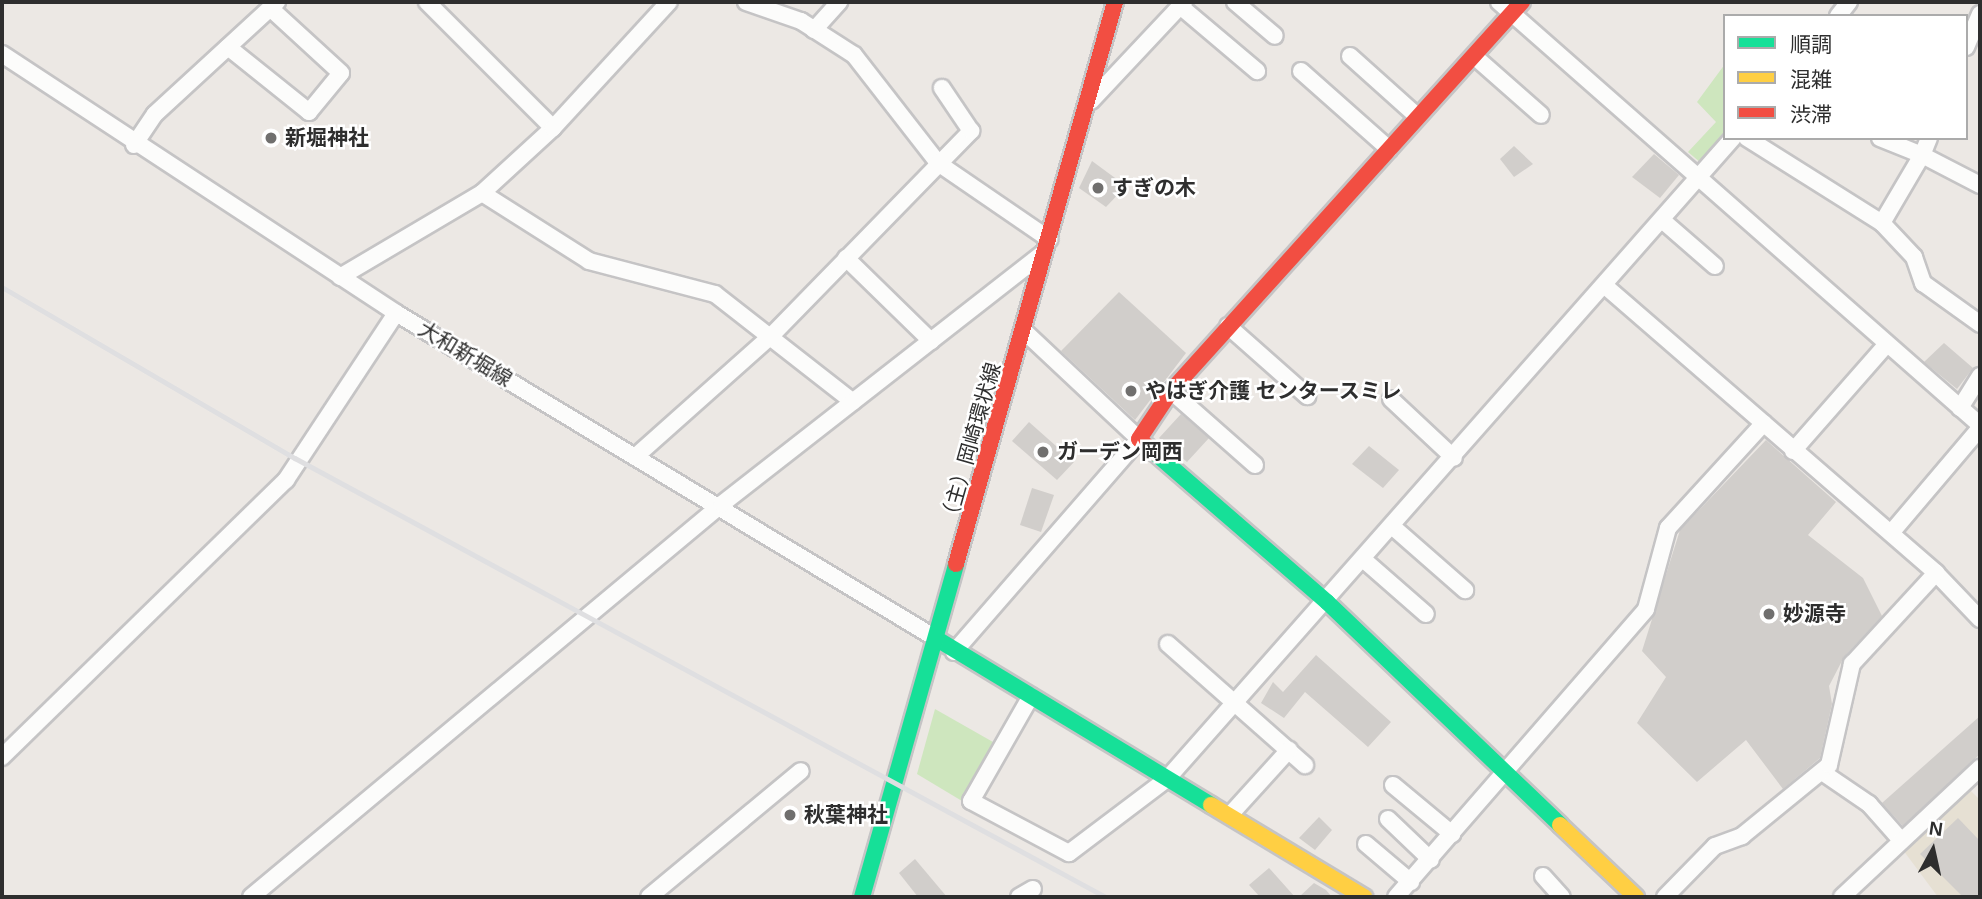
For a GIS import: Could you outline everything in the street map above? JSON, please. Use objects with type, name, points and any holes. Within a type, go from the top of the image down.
[{"type":"street","points":[[427,2],[553,128]]},
{"type":"street","points":[[340,277],[482,193],[553,128],[669,2]]},
{"type":"street","points":[[251,897],[722,504],[932,341],[1047,245],[938,163],[854,55],[814,30],[746,2]]},
{"type":"street","points":[[814,30],[839,2]]},
{"type":"street","name":"（主）岡崎環状線","points":[[862,897],[1024,331],[1082,111],[1115,2]]},
{"type":"street","points":[[1235,2],[1275,36]]},
{"type":"street","points":[[1499,2],[1517,8],[1698,179],[1980,427],[1891,533]]},
{"type":"street","points":[[1082,111],[1182,4],[1257,71]]},
{"type":"street","points":[[134,145],[155,114],[228,47],[274,5],[341,73],[309,112],[228,47]]},
{"type":"street","points":[[954,652],[1139,439],[1171,391],[1517,8]]},
{"type":"street","points":[[1968,42],[1980,13]]},
{"type":"street","name":"大和新堀線","points":[[2,54],[134,145],[396,313],[635,457],[722,504],[937,639]]},
{"type":"street","points":[[1350,56],[1418,117]]},
{"type":"street","points":[[1474,56],[1541,115]]},
{"type":"street","points":[[1301,71],[1389,149]]},
{"type":"street","points":[[635,457],[773,334],[971,131],[943,88]]},
{"type":"street","points":[[1031,696],[971,801],[1069,853],[1167,779],[1394,527],[1731,140]]},
{"type":"street","points":[[1750,140],[1882,223],[1914,257],[1923,283],[1980,324]]},
{"type":"street","points":[[1885,140],[1922,155],[1980,186]]},
{"type":"street","points":[[1882,223],[1928,140]]},
{"type":"street","points":[[482,193],[589,261],[655,284],[715,294],[773,334],[853,402]]},
{"type":"street","points":[[1662,220],[1715,266]]},
{"type":"street","points":[[846,258],[932,341]]},
{"type":"street","points":[[1604,285],[1891,533],[1936,573],[1980,619]]},
{"type":"street","points":[[2,757],[286,480],[396,313]]},
{"type":"street","points":[[1228,326],[1307,396]]},
{"type":"street","points":[[1024,331],[1139,439],[1327,602],[1636,897]]},
{"type":"street","points":[[1793,451],[1886,345]]},
{"type":"street","points":[[1960,408],[1980,376]]},
{"type":"street","points":[[1171,391],[1255,465]]},
{"type":"street","points":[[1391,399],[1454,458]]},
{"type":"street","points":[[1396,897],[1431,860],[1646,609],[1668,528],[1764,423]]},
{"type":"street","points":[[1394,527],[1465,590]]},
{"type":"street","points":[[1364,560],[1426,614]]},
{"type":"street","points":[[1665,897],[1715,846],[1742,836],[1822,772],[1838,743],[1852,664],[1936,573]]},
{"type":"street","points":[[937,639],[954,652],[1230,815],[1357,896]]},
{"type":"street","points":[[1168,644],[1306,765]]},
{"type":"street","points":[[1230,815],[1289,750]]},
{"type":"street","points":[[1842,897],[1900,839],[1980,768]]},
{"type":"street","points":[[649,897],[801,771]]},
{"type":"street","points":[[1822,772],[1869,804],[1900,839]]},
{"type":"street","points":[[1392,785],[1452,834]]},
{"type":"street","points":[[1388,819],[1431,860]]},
{"type":"street","points":[[1366,844],[1410,882]]},
{"type":"street","points":[[1543,876],[1562,897]]},
{"type":"shaded area","points":[[1967,787],[1980,800],[1980,897],[1938,897],[1903,850]]},
{"type":"green space","points":[[1723,67],[1723,138],[1701,163],[1688,152],[1716,122],[1697,102]]},
{"type":"green space","points":[[935,709],[993,742],[962,801],[917,774]]},
{"type":"building","points":[[1514,146],[1533,164],[1514,177],[1500,159]]},
{"type":"building","points":[[1654,154],[1679,175],[1660,198],[1632,177]]},
{"type":"building","points":[[1092,161],[1126,186],[1106,207],[1079,188]]},
{"type":"building","name":"やはぎ介護 センタースミレ","points":[[1119,292],[1186,353],[1135,420],[1061,351]]},
{"type":"building","points":[[1944,343],[1973,368],[1957,389],[1924,362]]},
{"type":"building","points":[[1181,414],[1209,438],[1187,462],[1159,438]]},
{"type":"building","name":"ガーデン岡西","points":[[1029,422],[1074,462],[1057,480],[1012,441]]},
{"type":"building","name":"妙源寺","points":[[1766,440],[1836,502],[1808,535],[1863,578],[1882,616],[1844,657],[1829,686],[1832,704],[1820,758],[1783,789],[1746,740],[1697,782],[1637,723],[1666,677],[1642,651],[1680,530]]},
{"type":"building","points":[[1369,446],[1399,470],[1383,488],[1352,464]]},
{"type":"building","points":[[1032,488],[1054,495],[1041,532],[1020,525]]},
{"type":"building","points":[[1316,655],[1391,722],[1368,747],[1305,692],[1284,718],[1261,703],[1273,682],[1283,692]]},
{"type":"building","points":[[1980,716],[1980,754],[1903,826],[1882,803]]},
{"type":"building","points":[[1319,817],[1332,830],[1315,850],[1299,838]]},
{"type":"building","points":[[1958,818],[1980,841],[1980,897],[1963,897],[1920,854]]},
{"type":"building","points":[[915,859],[947,897],[918,897],[899,873]]},
{"type":"building","points":[[1269,868],[1295,897],[1260,897],[1249,885]]},
{"type":"building","points":[[1314,883],[1326,890],[1332,897],[1299,897]]},
{"type":"railway","points":[[2,287],[295,458],[1106,897]]},
{"type":"traffic: fast","points":[[1155,453],[1327,602],[1560,825]]},
{"type":"traffic: fast","points":[[862,897],[956,564]]},
{"type":"traffic: fast","points":[[937,639],[1211,805]]},
{"type":"traffic: slow","points":[[1211,805],[1364,897]]},
{"type":"traffic: slow","points":[[1560,825],[1636,897]]},
{"type":"traffic: jam","points":[[956,564],[1115,2]]},
{"type":"traffic: jam","points":[[1155,453],[1139,439],[1171,391],[1522,2]]},
{"type":"place","name":"新堀神社","points":[[271,138]]},
{"type":"place","name":"すぎの木","points":[[1098,188]]},
{"type":"place","name":"やはぎ介護 センタースミレ","points":[[1131,391]]},
{"type":"place","name":"ガーデン岡西","points":[[1043,452]]},
{"type":"place","name":"妙源寺","points":[[1769,614]]},
{"type":"place","name":"秋葉神社","points":[[790,815]]}]
